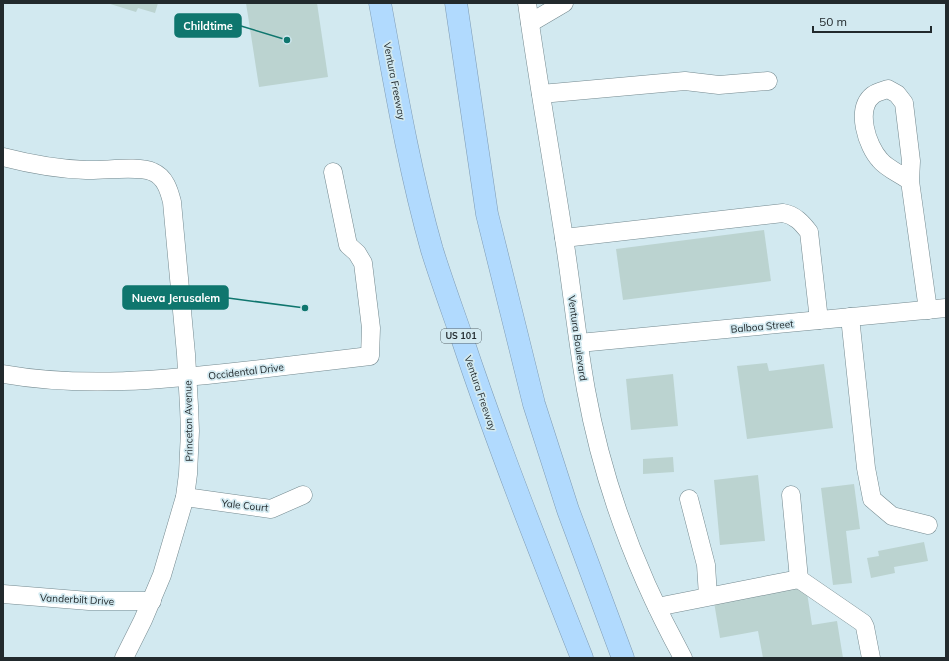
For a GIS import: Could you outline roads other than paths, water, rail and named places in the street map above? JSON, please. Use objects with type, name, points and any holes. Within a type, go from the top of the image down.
[{"type":"highway","name":"Ventura Freeway","points":[[380,3],[395,86],[432,250],[479,390],[531,532],[582,658]]},
{"type":"highway","points":[[456,3],[487,214],[534,404],[568,510],[623,658]]},
{"type":"street","name":"Ventura Boulevard","points":[[527,3],[564,238],[586,391],[600,453],[619,517],[642,577],[683,658]]},
{"type":"street","points":[[530,24],[564,3]]},
{"type":"street","points":[[541,94],[685,80],[719,85],[768,81]]},
{"type":"street","name":"Princeton Avenue","points":[[3,157],[42,166],[85,170],[144,168],[160,176],[169,191],[172,202],[190,431],[185,497],[162,575],[152,601],[124,658]]},
{"type":"street","name":"Occidental Drive","points":[[3,374],[73,382],[187,378],[370,356],[371,328],[363,263],[357,253],[348,245],[333,172]]},
{"type":"street","points":[[910,181],[928,310]]},
{"type":"street","points":[[564,238],[783,213],[790,214],[803,224],[809,232],[819,320]]},
{"type":"street","name":"Balboa Street","points":[[579,343],[946,308]]},
{"type":"street","points":[[850,317],[866,468],[872,499],[892,516],[928,525]]},
{"type":"street","name":"Yale Court","points":[[185,497],[271,509],[303,494]]},
{"type":"street","points":[[791,495],[799,579]]},
{"type":"street","points":[[689,499],[706,564],[708,596]]},
{"type":"street","points":[[657,607],[799,579],[849,612],[862,623],[865,627],[871,658]]},
{"type":"street","name":"Vanderbilt Drive","points":[[3,594],[89,601],[152,601]]},
{"type":"place","name":"Childtime","points":[[287,40]]},
{"type":"place","name":"Nueva Jerusalem","points":[[305,308]]}]
